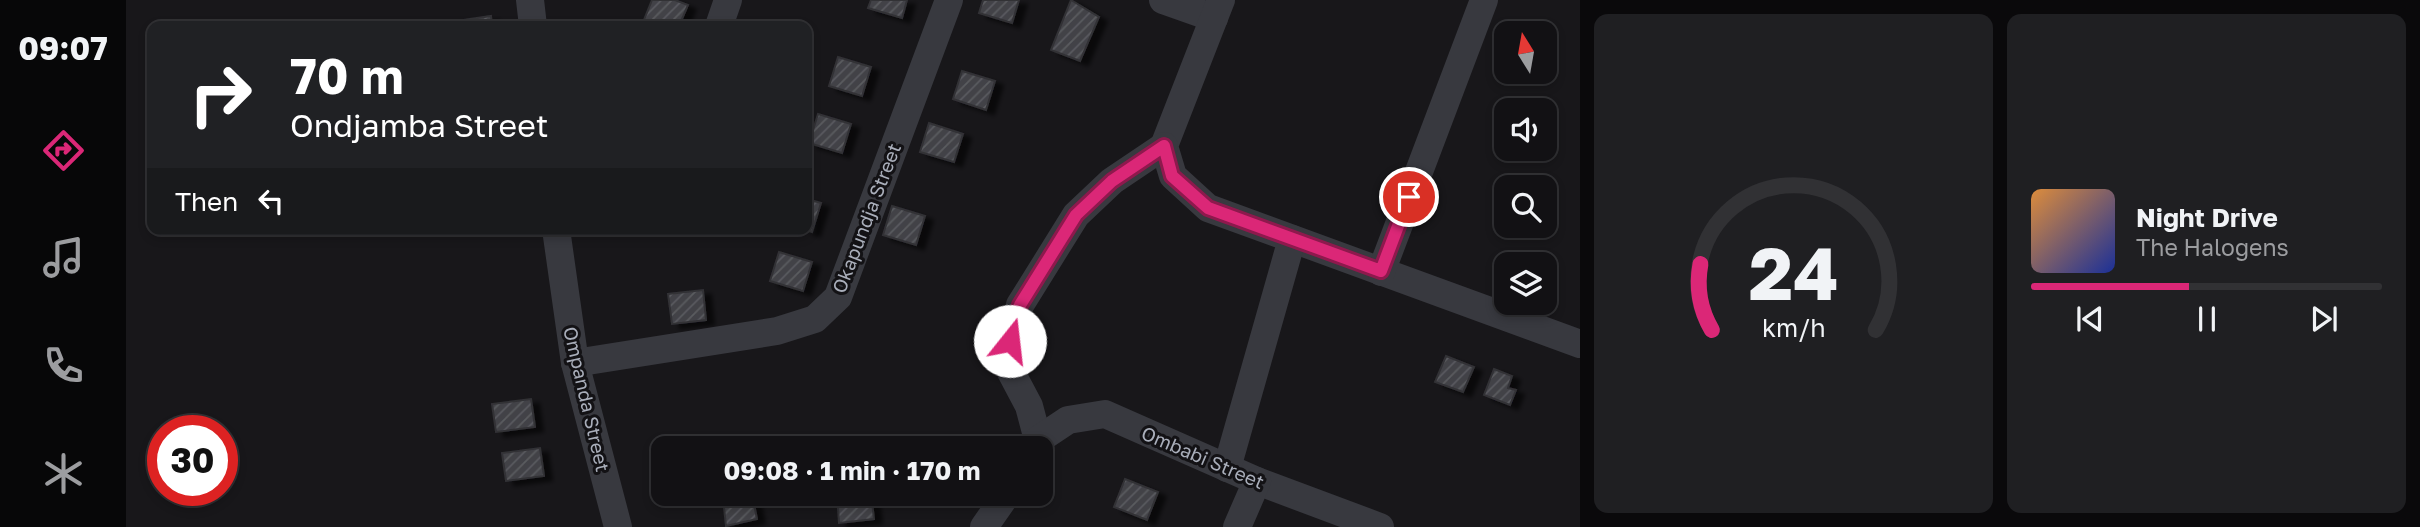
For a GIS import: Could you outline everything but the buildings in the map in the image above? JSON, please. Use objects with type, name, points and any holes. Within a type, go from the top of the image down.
[{"type":"street","points":[[530,0],[532,21]]},
{"type":"street","points":[[721,21],[728,0]]},
{"type":"street","name":"Okapundja Street","points":[[575,363],[777,331],[815,319],[838,297],[949,0]]},
{"type":"street","points":[[1035,436],[1029,406],[1011,372],[1010,341],[1020,305],[1076,215],[1112,181],[1164,146],[1218,9],[1163,0]]},
{"type":"street","points":[[1381,271],[1484,0]]},
{"type":"street","points":[[1164,146],[1172,176],[1208,208],[1580,344]]},
{"type":"street","name":"Ompanda Street","points":[[557,235],[575,363],[618,527]]},
{"type":"street","points":[[1227,468],[1292,239]]},
{"type":"street","name":"Ombabi Street","points":[[1047,436],[1068,420],[1105,414],[1256,481],[1380,527]]},
{"type":"street","points":[[1237,527],[1256,481]]},
{"type":"street","points":[[984,527],[999,506]]},
{"type":"route","points":[[1010,341],[1020,305],[1076,215],[1112,181],[1164,146],[1172,176],[1208,208],[1381,271],[1409,197]]}]
